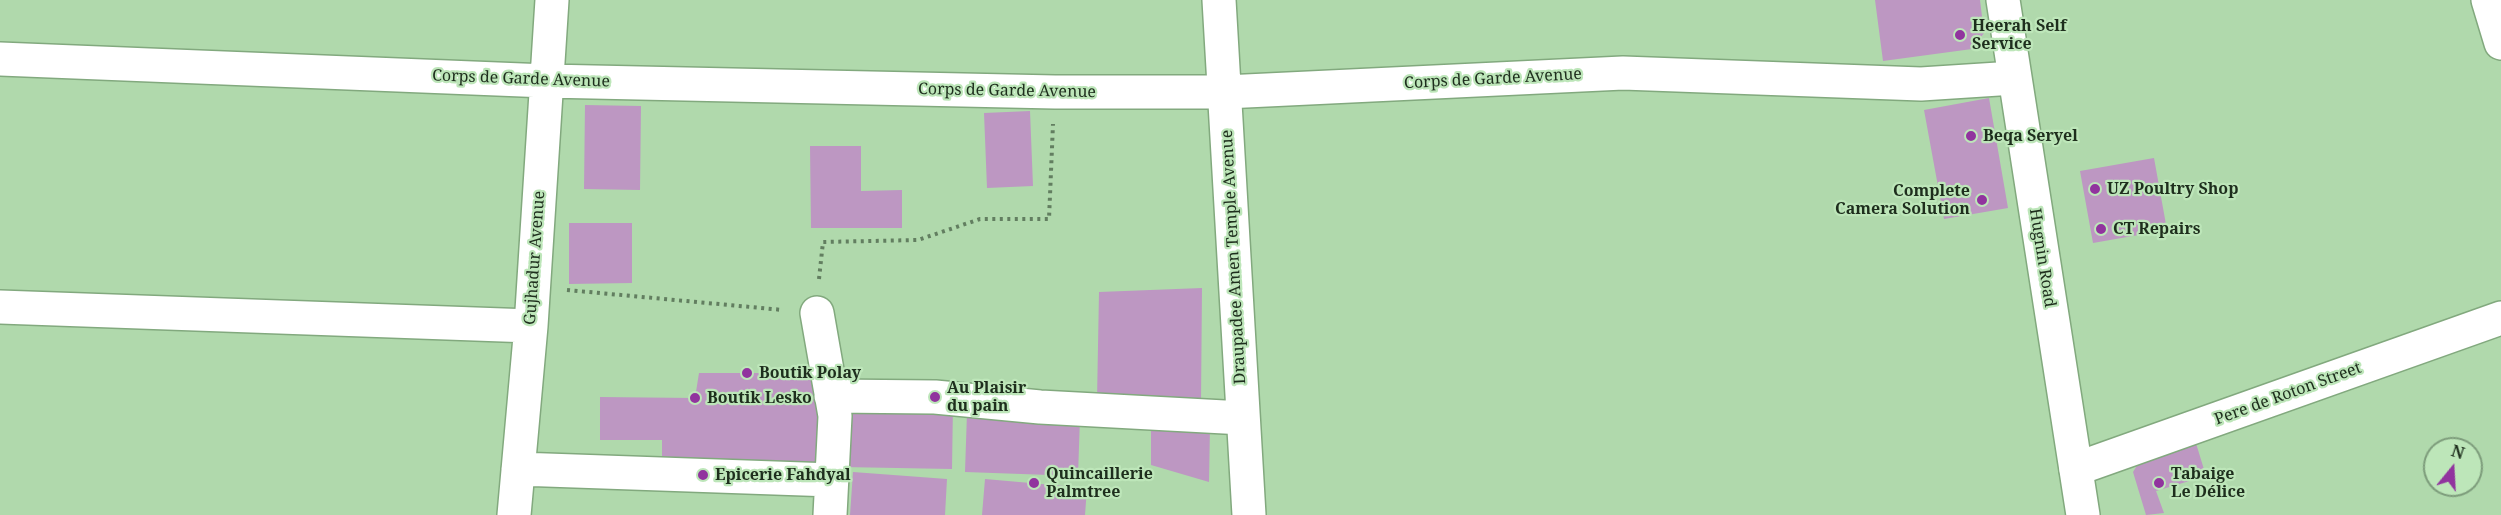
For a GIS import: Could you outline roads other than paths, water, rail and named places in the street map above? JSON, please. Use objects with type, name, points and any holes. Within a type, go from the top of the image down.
[{"type":"street","name":"Gujhadur Avenue","points":[[514,515],[531,326],[552,0]]},
{"type":"street","name":"Draupadee Amen Temple Avenue","points":[[1219,0],[1249,515]]},
{"type":"street","name":"Hugnin Road","points":[[2003,0],[2083,515]]},
{"type":"street","points":[[2488,0],[2501,43]]},
{"type":"street","name":"Corps de Garde Avenue","points":[[0,59],[547,81],[1055,92],[1225,92],[1623,73],[1921,84],[2014,78]]},
{"type":"street","points":[[0,307],[531,326]]},
{"type":"street","points":[[816,313],[835,416],[830,515]]},
{"type":"street","name":"Pere de Roton Street","points":[[2076,469],[2501,318]]},
{"type":"street","points":[[831,396],[935,397],[1040,407],[1243,418]]},
{"type":"street","points":[[518,469],[832,480]]},
{"type":"place","name":"Heerah Self Service","points":[[1960,35]]},
{"type":"place","name":"Beqa Seryel","points":[[1971,136]]},
{"type":"place","name":"UZ Poultry Shop","points":[[2095,189]]},
{"type":"place","name":"Complete Camera Solution","points":[[1982,200]]},
{"type":"place","name":"CT Repairs","points":[[2101,229]]},
{"type":"place","name":"Boutik Polay","points":[[747,373]]},
{"type":"place","name":"Au Plaisir du pain","points":[[935,397]]},
{"type":"place","name":"Boutik Lesko","points":[[695,398]]},
{"type":"place","name":"Epicerie Fahdyal","points":[[703,475]]},
{"type":"place","name":"Quincaillerie Palmtree","points":[[1034,483]]},
{"type":"place","name":"Tabaige Le Délice","points":[[2159,483]]}]
